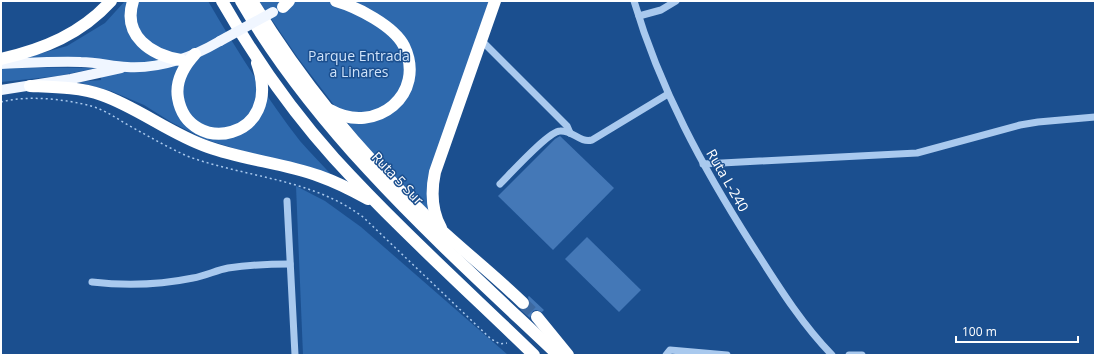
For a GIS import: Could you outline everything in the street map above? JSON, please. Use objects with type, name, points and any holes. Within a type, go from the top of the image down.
[{"type":"highway","points":[[1,59],[42,48],[62,39],[86,24],[111,1]]},
{"type":"highway","points":[[133,1],[131,12],[132,21],[134,30],[142,42],[157,54],[181,60]]},
{"type":"highway","points":[[222,1],[253,52],[316,136],[385,211],[534,355]]},
{"type":"highway","name":"Ruta 5 Sur","points":[[241,1],[296,85],[347,147],[417,220],[558,355]]},
{"type":"highway","points":[[252,1],[289,58],[326,108],[372,161],[444,232],[523,302]]},
{"type":"highway","points":[[326,108],[343,116],[358,119],[380,114],[399,98],[404,89],[409,73],[406,52],[394,34],[371,18],[336,1]]},
{"type":"highway","points":[[444,232],[434,210],[433,183],[438,163],[495,1]]},
{"type":"highway","points":[[196,54],[181,75],[178,89],[180,104],[187,117],[194,124],[207,131],[221,134],[244,127],[254,116],[260,105],[263,96],[262,80],[253,52]]},
{"type":"highway","points":[[30,86],[69,88],[100,94],[186,139],[222,152],[318,176],[354,191],[385,211]]},
{"type":"highway","points":[[537,317],[568,355]]},
{"type":"main road","points":[[1,90],[30,86],[127,67],[159,65],[181,60],[196,54],[295,1]]},
{"type":"main road","points":[[1,64],[81,62],[127,67]]},
{"type":"street","name":"Ruta L-240","points":[[634,1],[638,16],[668,94],[703,164],[782,292],[811,332],[832,355]]},
{"type":"street","points":[[638,16],[661,10],[676,1]]},
{"type":"street","points":[[481,40],[567,126],[570,133]]},
{"type":"street","points":[[500,184],[550,134],[562,130],[570,133],[580,140],[592,140],[668,94]]},
{"type":"street","points":[[703,164],[917,153],[1020,125],[1095,117]]},
{"type":"street","points":[[287,201],[295,355]]},
{"type":"street","points":[[92,282],[128,285],[165,283],[196,278],[226,268],[290,264]]},
{"type":"street","points":[[666,355],[670,350],[727,355]]},
{"type":"street","points":[[849,355],[862,355]]},
{"type":"path","points":[[1,102],[55,99],[92,106],[116,116],[154,140],[188,156],[229,169],[300,185],[328,195],[340,201],[363,217],[491,340],[500,344],[506,343],[515,337]]},
{"type":"green space","points":[[125,1],[208,1],[240,55],[275,107],[300,141],[335,179],[204,139],[171,122],[144,105],[111,91],[77,82],[101,80],[103,60],[21,59],[67,46],[105,23]]},
{"type":"green space","name":"Parque Entrada a Linares","points":[[259,1],[489,1],[434,162],[432,216],[370,152],[298,58]]},
{"type":"green space","points":[[1,67],[97,68],[58,76],[1,82]]},
{"type":"green space","points":[[296,186],[325,201],[361,227],[508,355],[303,355]]},
{"type":"building","points":[[560,136],[614,188],[553,250],[498,196],[555,139]]},
{"type":"building","points":[[587,237],[641,290],[619,312],[565,259]]},
{"type":"building","points":[[529,296],[544,310],[542,312],[536,310],[533,311],[530,318],[521,310],[526,310],[530,305]]},
{"type":"tunnel","points":[[523,303],[537,317]]}]
